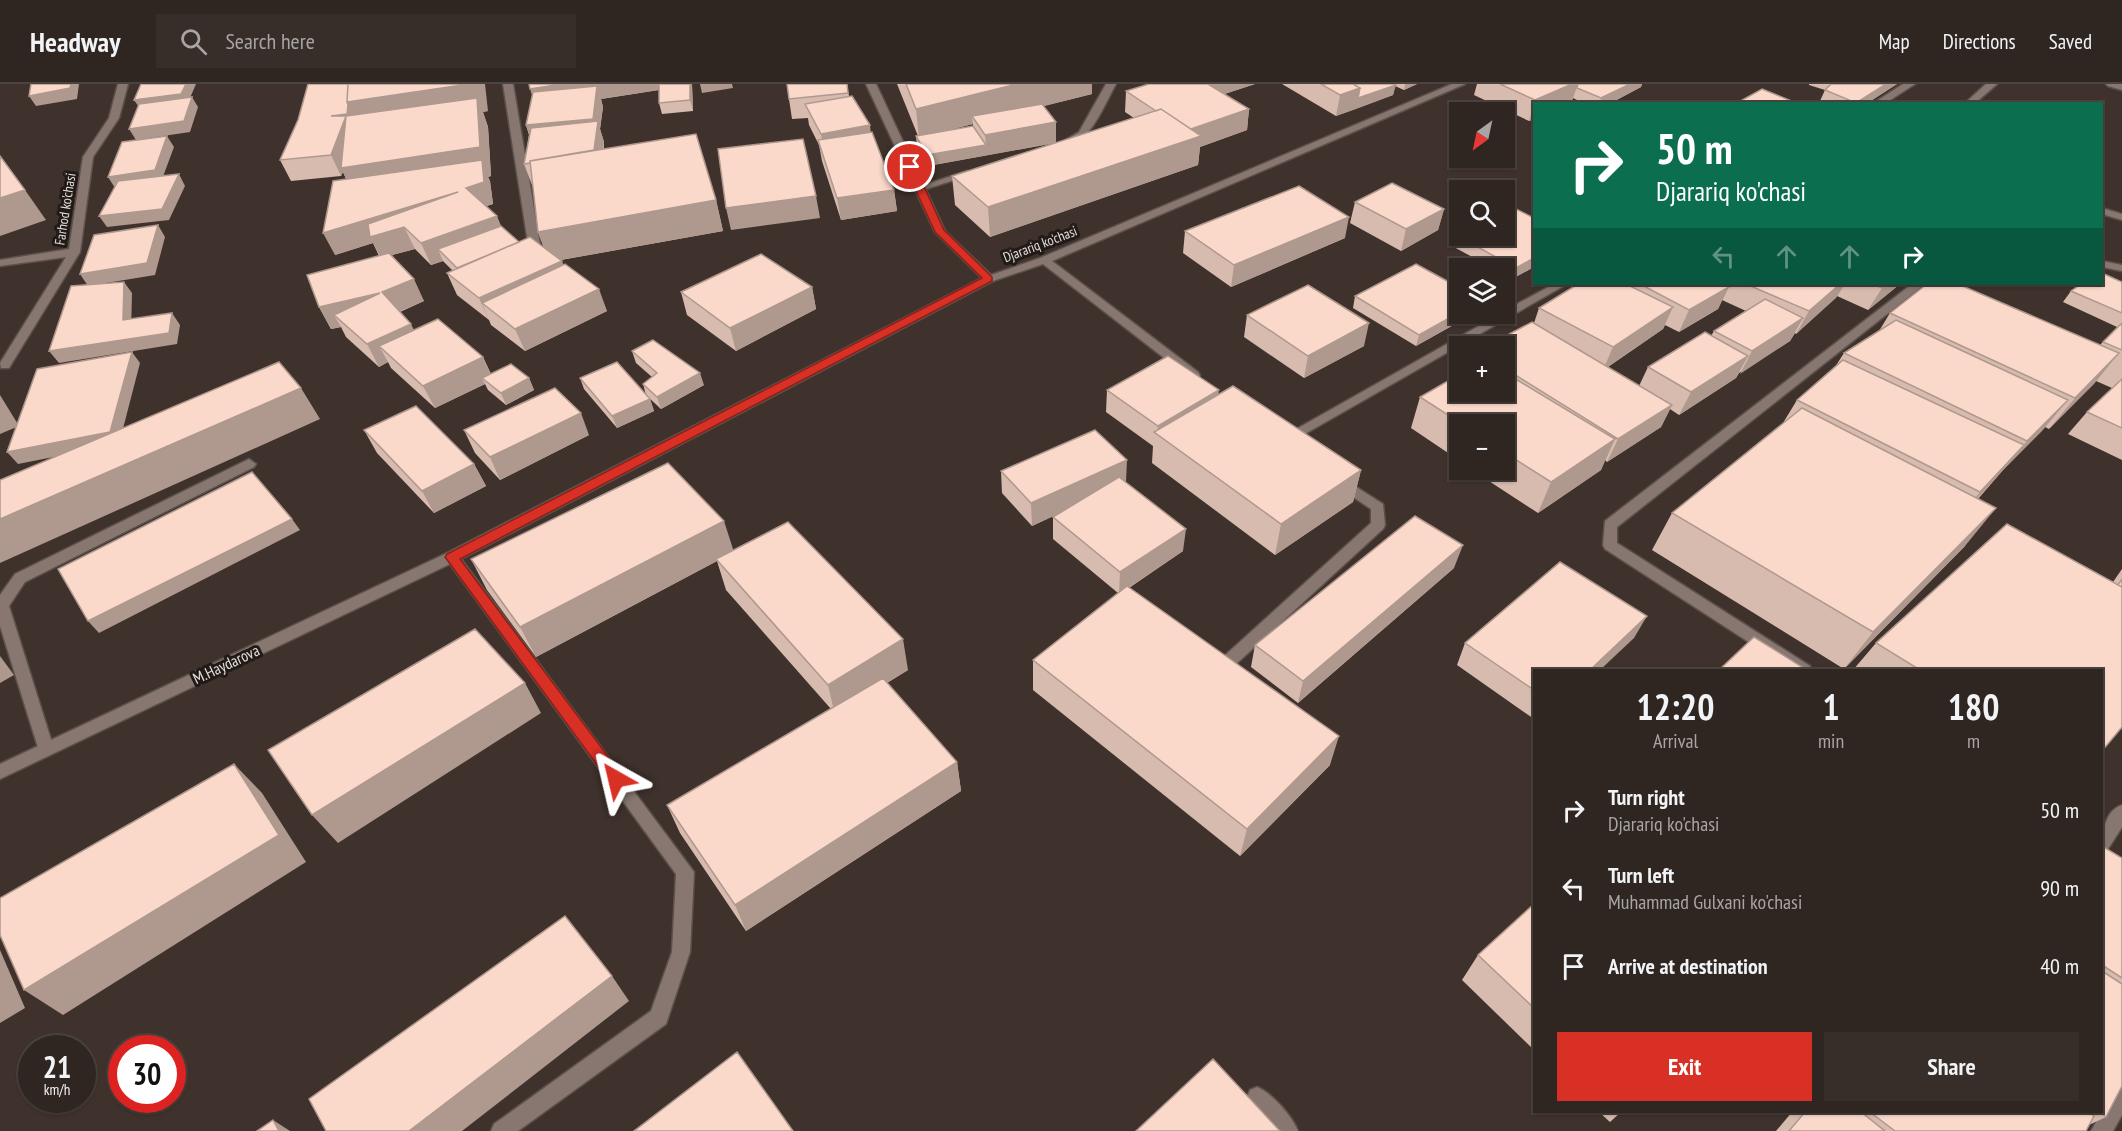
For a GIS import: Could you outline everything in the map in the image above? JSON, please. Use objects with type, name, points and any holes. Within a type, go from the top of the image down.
[{"type":"street","points":[[508,84],[536,256]]},
{"type":"street","points":[[871,84],[940,232],[988,279]]},
{"type":"street","points":[[1056,147],[1068,144],[1083,134],[1112,84]]},
{"type":"street","name":"Djarariq ko'chasi","points":[[452,557],[988,279],[1044,260],[1460,84]]},
{"type":"street","points":[[1879,102],[1910,84]]},
{"type":"street","points":[[1970,102],[1992,84]]},
{"type":"street","points":[[2111,84],[2122,87]]},
{"type":"street","name":"Farhod ko'chasi","points":[[5,365],[74,252],[88,157],[114,118],[125,85]]},
{"type":"street","points":[[920,188],[976,171]]},
{"type":"street","points":[[2103,211],[2122,217]]},
{"type":"street","points":[[0,263],[74,252]]},
{"type":"street","points":[[1044,260],[1205,383]]},
{"type":"street","points":[[2103,264],[2122,268]]},
{"type":"street","points":[[1282,441],[1559,285]]},
{"type":"street","points":[[1802,669],[1610,545],[1610,525],[1918,285]]},
{"type":"street","points":[[45,749],[1,605],[20,579],[249,464]]},
{"type":"street","points":[[1215,674],[1378,525],[1378,507],[1330,474]]},
{"type":"street","points":[[452,557],[685,872],[681,952],[659,1017],[501,1131]]},
{"type":"street","name":"M.Haydarova","points":[[0,772],[452,557]]},
{"type":"street","points":[[2103,841],[2122,812]]},
{"type":"street","points":[[2101,1131],[2122,1096]]},
{"type":"street","points":[[1257,1097],[1288,1131]]},
{"type":"building","points":[[31,84],[71,84],[70,88],[29,96]]},
{"type":"building","points":[[141,84],[186,84],[181,94],[134,100]]},
{"type":"building","points":[[308,84],[348,84],[347,114],[331,116],[346,116],[331,155],[280,160],[298,120]]},
{"type":"building","points":[[348,84],[469,84],[347,102]]},
{"type":"building","points":[[529,84],[562,84],[530,89]]},
{"type":"building","points":[[659,84],[690,84],[690,100],[659,103]]},
{"type":"building","points":[[787,84],[847,84],[848,93],[789,99]]},
{"type":"building","points":[[906,84],[1017,84],[916,109]]},
{"type":"building","points":[[1149,84],[1208,84],[1249,109],[1191,129],[1161,109],[1156,111],[1126,91]]},
{"type":"building","points":[[1321,84],[1353,84],[1360,88],[1340,95]]},
{"type":"building","points":[[1353,84],[1396,85],[1358,98],[1360,88]]},
{"type":"building","points":[[1500,84],[1572,84],[1535,100]]},
{"type":"building","points":[[1578,84],[1630,84],[1601,98],[1577,88]]},
{"type":"building","points":[[1831,84],[1886,84],[1858,102],[1825,90]]},
{"type":"building","points":[[597,86],[593,119],[526,125],[533,92]]},
{"type":"building","points":[[1762,89],[1794,102],[1739,102]]},
{"type":"building","points":[[852,96],[870,125],[821,134],[805,104]]},
{"type":"building","points":[[192,97],[184,121],[129,129],[139,104]]},
{"type":"building","points":[[477,98],[480,147],[341,168],[346,116]]},
{"type":"building","points":[[1042,104],[1056,122],[985,135],[972,116]]},
{"type":"building","points":[[1161,109],[1201,136],[988,207],[952,176]]},
{"type":"building","points":[[598,121],[594,150],[524,164],[531,128]]},
{"type":"building","points":[[973,126],[986,145],[927,155],[916,136]]},
{"type":"building","points":[[872,132],[894,190],[837,198],[818,140]]},
{"type":"building","points":[[696,134],[716,200],[538,232],[530,161]]},
{"type":"building","points":[[167,136],[155,170],[108,177],[122,142]]},
{"type":"building","points":[[803,139],[816,196],[726,208],[718,149]]},
{"type":"building","points":[[0,156],[25,190],[0,198]]},
{"type":"building","points":[[482,160],[484,182],[466,188],[497,216],[421,243],[404,227],[370,237],[368,224],[458,192],[323,233],[333,181]]},
{"type":"building","points":[[179,174],[162,209],[99,216],[118,181]]},
{"type":"building","points":[[1392,183],[1444,209],[1406,229],[1355,202]]},
{"type":"building","points":[[1299,186],[1349,217],[1234,265],[1185,231]]},
{"type":"building","points":[[1515,208],[1533,218],[1533,259],[1516,268],[1515,258],[1498,258],[1476,246],[1515,246]]},
{"type":"building","points":[[158,225],[147,263],[80,274],[94,235]]},
{"type":"building","points":[[501,226],[519,242],[457,268],[438,249]]},
{"type":"building","points":[[530,237],[562,261],[479,298],[447,273]]},
{"type":"building","points":[[389,253],[414,279],[382,292],[411,324],[367,344],[334,315],[380,293],[319,307],[307,275]]},
{"type":"building","points":[[761,254],[812,287],[730,328],[681,292]]},
{"type":"building","points":[[565,264],[599,289],[515,329],[482,303]]},
{"type":"building","points":[[1416,264],[1449,282],[1449,318],[1419,335],[1355,296]]},
{"type":"building","points":[[2103,273],[2122,282],[2122,313],[2071,291],[2080,285],[2103,285]]},
{"type":"building","points":[[124,282],[123,320],[172,313],[169,333],[49,351],[71,286]]},
{"type":"building","points":[[1308,285],[1369,323],[1308,356],[1247,315]]},
{"type":"building","points":[[1576,285],[1628,285],[1673,307],[1613,347],[1539,308]]},
{"type":"building","points":[[1642,285],[1724,285],[1729,287],[1689,310]]},
{"type":"building","points":[[1748,285],[1839,285],[1809,311]]},
{"type":"building","points":[[1926,285],[1960,285],[2119,353],[2075,398],[1890,313]]},
{"type":"building","points":[[1765,299],[1803,318],[1752,351],[1714,331]]},
{"type":"building","points":[[438,319],[483,357],[423,386],[379,346]]},
{"type":"building","points":[[1896,320],[2068,400],[2027,441],[1844,353]]},
{"type":"building","points":[[1532,322],[1672,405],[1618,439],[1515,375],[1515,336],[1506,336]]},
{"type":"building","points":[[2122,323],[2122,350],[2103,342]]},
{"type":"building","points":[[1705,332],[1748,356],[1691,392],[1648,367]]},
{"type":"building","points":[[653,340],[700,373],[657,397],[643,384],[657,373],[632,351]]},
{"type":"building","points":[[132,352],[110,432],[7,452],[37,369]]},
{"type":"building","points":[[1168,356],[1219,390],[1158,426],[1107,390]]},
{"type":"building","points":[[1843,360],[2024,445],[1980,492],[1797,400]]},
{"type":"building","points":[[279,362],[301,388],[0,519],[0,480]]},
{"type":"building","points":[[617,362],[650,399],[612,416],[580,378]]},
{"type":"building","points":[[511,364],[529,378],[501,393],[482,378]]},
{"type":"building","points":[[1515,379],[1615,439],[1551,482],[1515,459],[1515,414],[1449,416],[1420,397],[1449,380],[1449,402],[1515,402]]},
{"type":"building","points":[[2122,379],[2122,428],[2087,412]]},
{"type":"building","points":[[1233,386],[1361,470],[1281,524],[1154,432]]},
{"type":"building","points":[[555,388],[581,413],[490,457],[464,430]]},
{"type":"building","points":[[416,406],[474,464],[422,491],[364,430]]},
{"type":"building","points":[[1802,408],[1996,508],[1873,632],[1672,513]]},
{"type":"building","points":[[1095,430],[1127,460],[1031,503],[1001,471]]},
{"type":"building","points":[[668,463],[724,521],[520,627],[471,559]]},
{"type":"building","points":[[252,472],[292,519],[88,621],[58,569]]},
{"type":"building","points":[[1119,477],[1186,529],[1120,572],[1053,517]]},
{"type":"building","points":[[1415,516],[1463,545],[1303,681],[1255,645]]},
{"type":"building","points":[[788,522],[903,639],[828,685],[716,559]]},
{"type":"building","points":[[2007,524],[2122,587],[2122,727],[2103,750],[2103,669],[1918,669],[1876,643]]},
{"type":"building","points":[[1560,562],[1647,616],[1591,669],[1533,669],[1533,689],[1465,643]]},
{"type":"building","points":[[1127,586],[1339,736],[1247,829],[1033,660]]},
{"type":"building","points":[[475,629],[525,683],[312,815],[268,750]]},
{"type":"building","points":[[1754,637],[1805,669],[1720,669]]},
{"type":"building","points":[[883,678],[957,762],[735,905],[667,805]]},
{"type":"building","points":[[234,764],[279,835],[24,990],[0,935],[0,898]]},
{"type":"building","points":[[2103,847],[2122,858],[2122,978],[2103,966]]},
{"type":"building","points":[[1533,905],[1533,1007],[1478,955]]},
{"type":"building","points":[[565,916],[612,976],[409,1131],[326,1131],[309,1099]]},
{"type":"building","points":[[2103,972],[2122,984],[2122,1086],[2106,1117],[2100,1113],[2103,1113]]},
{"type":"building","points":[[737,1052],[793,1131],[634,1131]]},
{"type":"building","points":[[1213,1059],[1280,1131],[1136,1131]]},
{"type":"building","points":[[1804,1113],[1862,1113],[1885,1131],[1789,1131]]},
{"type":"building","points":[[1871,1113],[2090,1113],[2094,1116],[2086,1131],[1895,1131]]},
{"type":"building","points":[[273,1120],[279,1131],[257,1131]]},
{"type":"route","points":[[616,779],[452,557],[988,279],[940,232],[910,167]]}]
